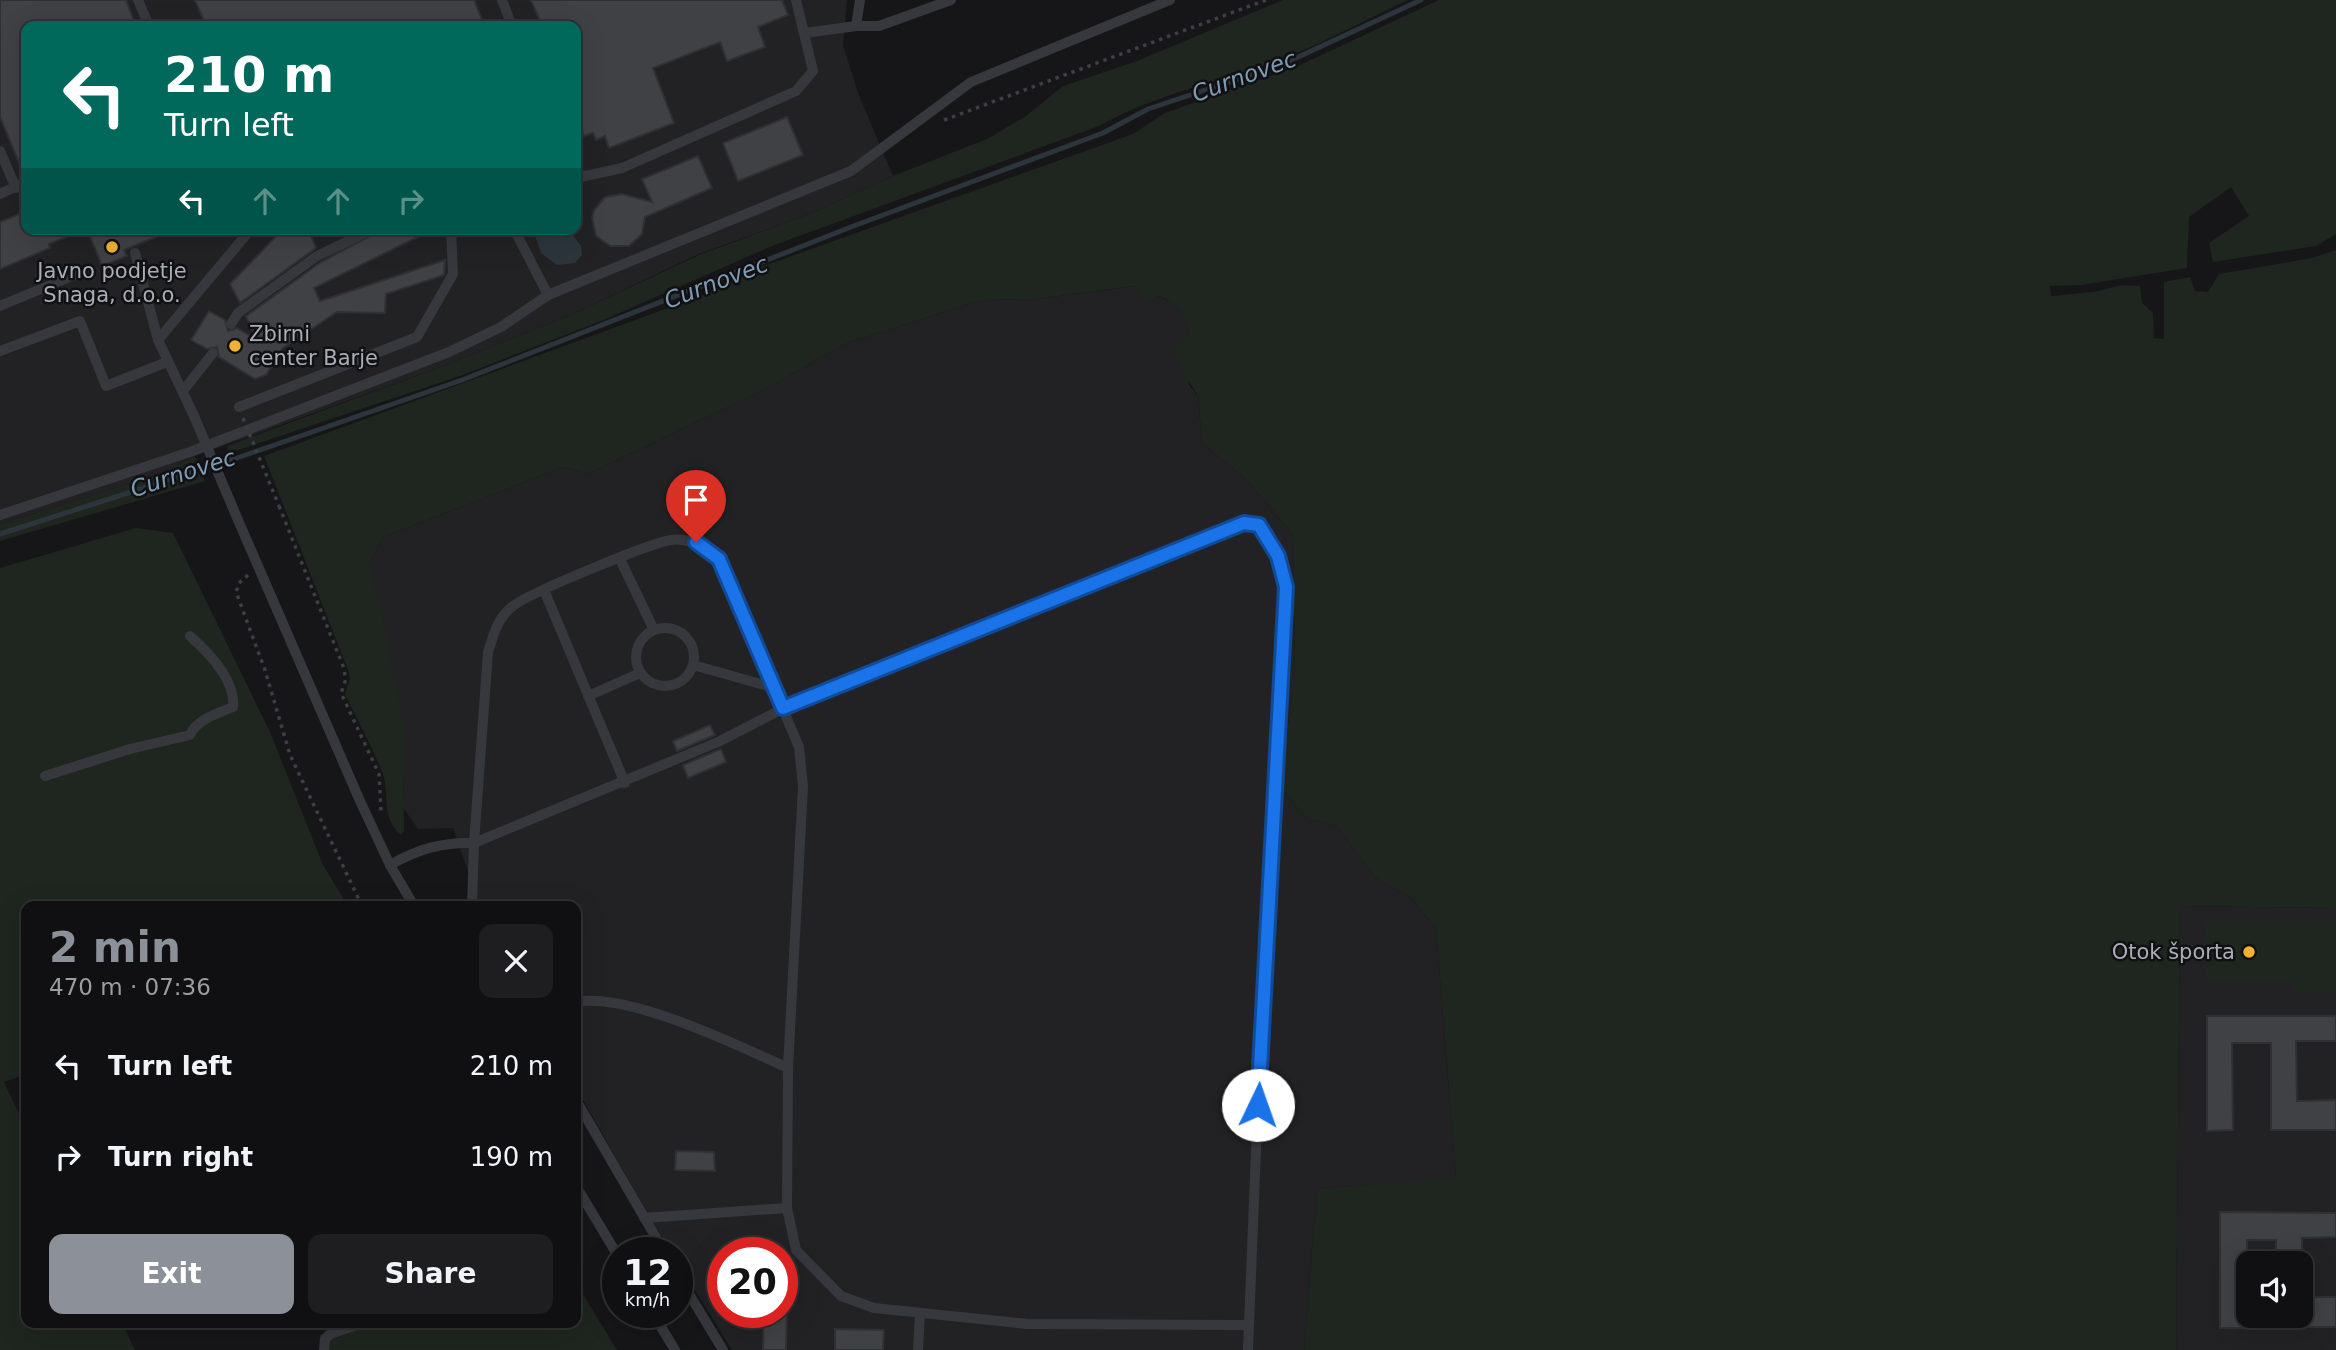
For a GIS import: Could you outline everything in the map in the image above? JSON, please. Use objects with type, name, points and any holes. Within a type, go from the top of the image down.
[{"type":"lane","points":[[138,0],[147,21]]},
{"type":"lane","points":[[502,0],[510,21]]},
{"type":"lane","points":[[581,177],[622,168],[796,91],[813,71],[796,0]]},
{"type":"lane","points":[[856,26],[860,0]]},
{"type":"lane","points":[[805,33],[856,26],[879,26],[951,0]]},
{"type":"lane","points":[[0,515],[190,452],[412,367],[501,327],[548,295],[851,171],[971,82],[1170,0]]},
{"type":"lane","points":[[0,151],[16,188]]},
{"type":"lane","points":[[0,194],[21,185]]},
{"type":"lane","points":[[158,340],[246,235]]},
{"type":"lane","points":[[231,324],[238,313],[317,256],[361,235]]},
{"type":"lane","points":[[239,407],[417,337],[453,274],[451,235]]},
{"type":"lane","points":[[516,235],[548,295]]},
{"type":"lane","points":[[135,253],[158,340],[167,362],[183,391],[390,865],[411,901]]},
{"type":"lane","points":[[0,306],[79,274]]},
{"type":"lane","points":[[0,351],[80,321],[106,386],[167,362]]},
{"type":"lane","points":[[183,391],[213,353]]},
{"type":"lane","points":[[390,865],[425,848],[448,842],[474,843],[625,783],[718,742],[783,708],[1244,523],[1259,525],[1278,556],[1286,587],[1248,1350]]},
{"type":"lane","points":[[472,901],[488,652],[497,623],[514,605],[620,559],[672,540],[696,542],[719,559],[799,747],[803,786],[788,1068],[787,1208],[796,1250],[841,1296],[874,1308],[1027,1324],[1248,1325]]},
{"type":"lane","points":[[620,559],[654,630]]},
{"type":"lane","points":[[544,590],[625,783]]},
{"type":"lane","points":[[672,628],[681,632],[692,647],[693,665],[682,680],[664,686],[655,685],[640,673],[636,665],[637,648],[646,634],[654,630],[672,628]]},
{"type":"lane","points":[[45,776],[130,749],[180,739],[190,735],[194,727],[206,719],[233,708],[226,679],[208,652],[190,636]]},
{"type":"lane","points":[[693,665],[775,688]]},
{"type":"lane","points":[[588,696],[640,673]]},
{"type":"lane","points":[[581,1001],[593,998],[624,1004],[702,1032],[788,1068]]},
{"type":"lane","points":[[581,1109],[655,1237]]},
{"type":"lane","points":[[581,1199],[606,1237]]},
{"type":"lane","points":[[644,1218],[787,1208]]},
{"type":"lane","points":[[693,1300],[723,1350]]},
{"type":"lane","points":[[918,1350],[920,1312]]},
{"type":"lane","points":[[324,1350],[325,1339],[330,1334],[347,1328]]},
{"type":"lane","points":[[662,1328],[675,1350]]},
{"type":"path","points":[[933,124],[1266,0]]},
{"type":"path","points":[[243,418],[346,674],[341,693],[379,774],[382,815]]},
{"type":"path","points":[[258,567],[239,583],[236,592],[241,610],[255,640],[290,755],[360,901]]},
{"type":"shaded area","points":[[0,0],[847,0],[843,45],[858,93],[893,176],[812,213],[699,254],[575,313],[449,364],[195,456],[154,476],[0,524]]},
{"type":"shaded area","points":[[1283,0],[1408,0],[1289,56],[1162,98],[1099,126],[772,246],[606,319],[460,376],[229,453],[227,446],[449,364],[575,313],[699,255],[812,213],[893,176],[987,139],[1026,116],[1063,86],[1137,61]]},
{"type":"shaded area","points":[[1439,0],[2336,0],[2336,234],[2316,246],[2213,262],[2209,243],[2249,216],[2231,187],[2189,217],[2187,268],[2081,285],[2050,286],[2051,296],[2094,292],[2122,285],[2140,286],[2142,303],[2153,313],[2154,338],[2164,339],[2164,282],[2190,277],[2195,291],[2208,292],[2219,274],[2312,258],[2336,250],[2336,908],[2180,906],[2176,1350],[1304,1350],[1317,1189],[1456,1178],[1436,929],[1410,897],[1374,877],[1337,826],[1306,818],[1279,785],[1295,678],[1293,535],[1246,479],[1202,443],[1198,396],[1171,352],[1188,335],[1183,315],[1176,306],[1159,296],[1142,302],[1135,286],[1036,299],[982,300],[847,343],[765,389],[588,474],[563,467],[384,537],[369,562],[387,637],[403,726],[404,831],[401,835],[394,827],[387,811],[386,787],[381,769],[345,694],[350,678],[348,670],[264,456],[709,293],[733,277],[1133,134],[1165,113],[1296,67]]},
{"type":"shaded area","points":[[535,235],[573,235],[581,246],[582,255],[575,263],[557,265],[541,253]]},
{"type":"shaded area","points":[[1136,286],[1178,305],[1187,318],[1189,385],[1198,396],[1202,443],[1246,479],[1293,535],[1295,678],[1279,785],[1306,818],[1337,826],[1374,877],[1410,897],[1436,929],[1456,1179],[1317,1189],[1304,1350],[732,1350],[718,1328],[798,1328],[798,1237],[707,1237],[707,1310],[693,1287],[693,1237],[662,1237],[581,1097],[581,901],[478,901],[453,828],[418,829],[402,806],[404,786],[369,562],[384,537],[563,467],[588,474],[765,389],[847,343],[982,300],[1036,299]]},
{"type":"shaded area","points":[[195,456],[205,481],[0,541],[0,524],[154,476]]},
{"type":"shaded area","points":[[136,528],[173,533],[270,732],[323,865],[345,901],[21,901],[21,1076],[4,1082],[21,1118],[21,1328],[124,1328],[135,1350],[0,1350],[0,568]]},
{"type":"shaded area","points":[[2180,906],[2336,908],[2336,1350],[2176,1350]]},
{"type":"shaded area","name":"Otok športa","points":[[2205,921],[2336,921],[2336,992],[2293,992],[2292,982],[2206,982]]},
{"type":"shaded area","points":[[581,1291],[617,1350],[319,1350],[320,1335],[339,1328],[581,1328]]},
{"type":"building","points":[[0,0],[126,0],[134,21],[21,21],[21,168],[0,117]]},
{"type":"building","points":[[195,0],[474,0],[483,21],[419,21],[204,21]]},
{"type":"building","points":[[531,0],[782,0],[788,15],[758,27],[765,47],[727,61],[720,42],[653,68],[674,123],[609,148],[605,136],[596,140],[593,133],[584,136],[581,128],[581,21],[540,21]]},
{"type":"building","points":[[787,117],[803,155],[738,181],[723,143]]},
{"type":"building","points":[[698,156],[712,188],[645,217],[642,234],[629,246],[610,246],[596,236],[592,218],[594,210],[605,197],[622,194],[652,202],[642,179]]},
{"type":"building","points":[[21,213],[21,235],[71,235],[49,244],[50,248],[0,269],[0,222]]},
{"type":"building","points":[[89,235],[161,235],[124,250],[127,256],[102,266]]},
{"type":"building","points":[[277,235],[311,235],[316,248],[240,303],[230,284]]},
{"type":"building","points":[[372,235],[422,235],[314,288],[320,301],[445,260],[444,275],[386,294],[385,313],[337,312],[283,348],[266,375],[255,379],[219,357],[217,347],[207,349],[191,340],[209,311],[225,320],[228,331],[237,328],[257,340],[246,316],[321,262]]},
{"type":"building","points":[[710,725],[715,735],[677,751],[673,741]]},
{"type":"building","points":[[721,749],[726,762],[688,778],[683,765]]},
{"type":"building","points":[[2207,1016],[2336,1016],[2336,1041],[2296,1041],[2297,1101],[2336,1100],[2336,1130],[2271,1130],[2271,1043],[2232,1043],[2233,1130],[2207,1131]]},
{"type":"building","points":[[676,1151],[714,1152],[715,1171],[675,1170]]},
{"type":"building","points":[[2220,1212],[2336,1213],[2336,1237],[2302,1238],[2302,1251],[2276,1251],[2276,1240],[2247,1240],[2247,1251],[2236,1251],[2236,1328],[2220,1328]]},
{"type":"building","points":[[2313,1297],[2336,1297],[2336,1327],[2313,1327]]},
{"type":"building","points":[[764,1328],[787,1328],[786,1350],[763,1350]]},
{"type":"building","points":[[835,1329],[884,1330],[883,1350],[835,1350]]},
{"type":"waterway","name":"Curnovec","points":[[0,534],[237,458],[462,380],[851,227],[1103,133],[1148,109],[1281,65],[1421,0]]},
{"type":"place","name":"Javno podjetje Snaga, d.o.o.","points":[[112,247]]},
{"type":"place","name":"Zbirni center Barje","points":[[235,346]]},
{"type":"place","name":"Otok športa","points":[[2249,952]]},
{"type":"route","points":[[696,542],[719,559],[783,708],[1244,523],[1259,525],[1278,556],[1286,587],[1258,1105]]}]
